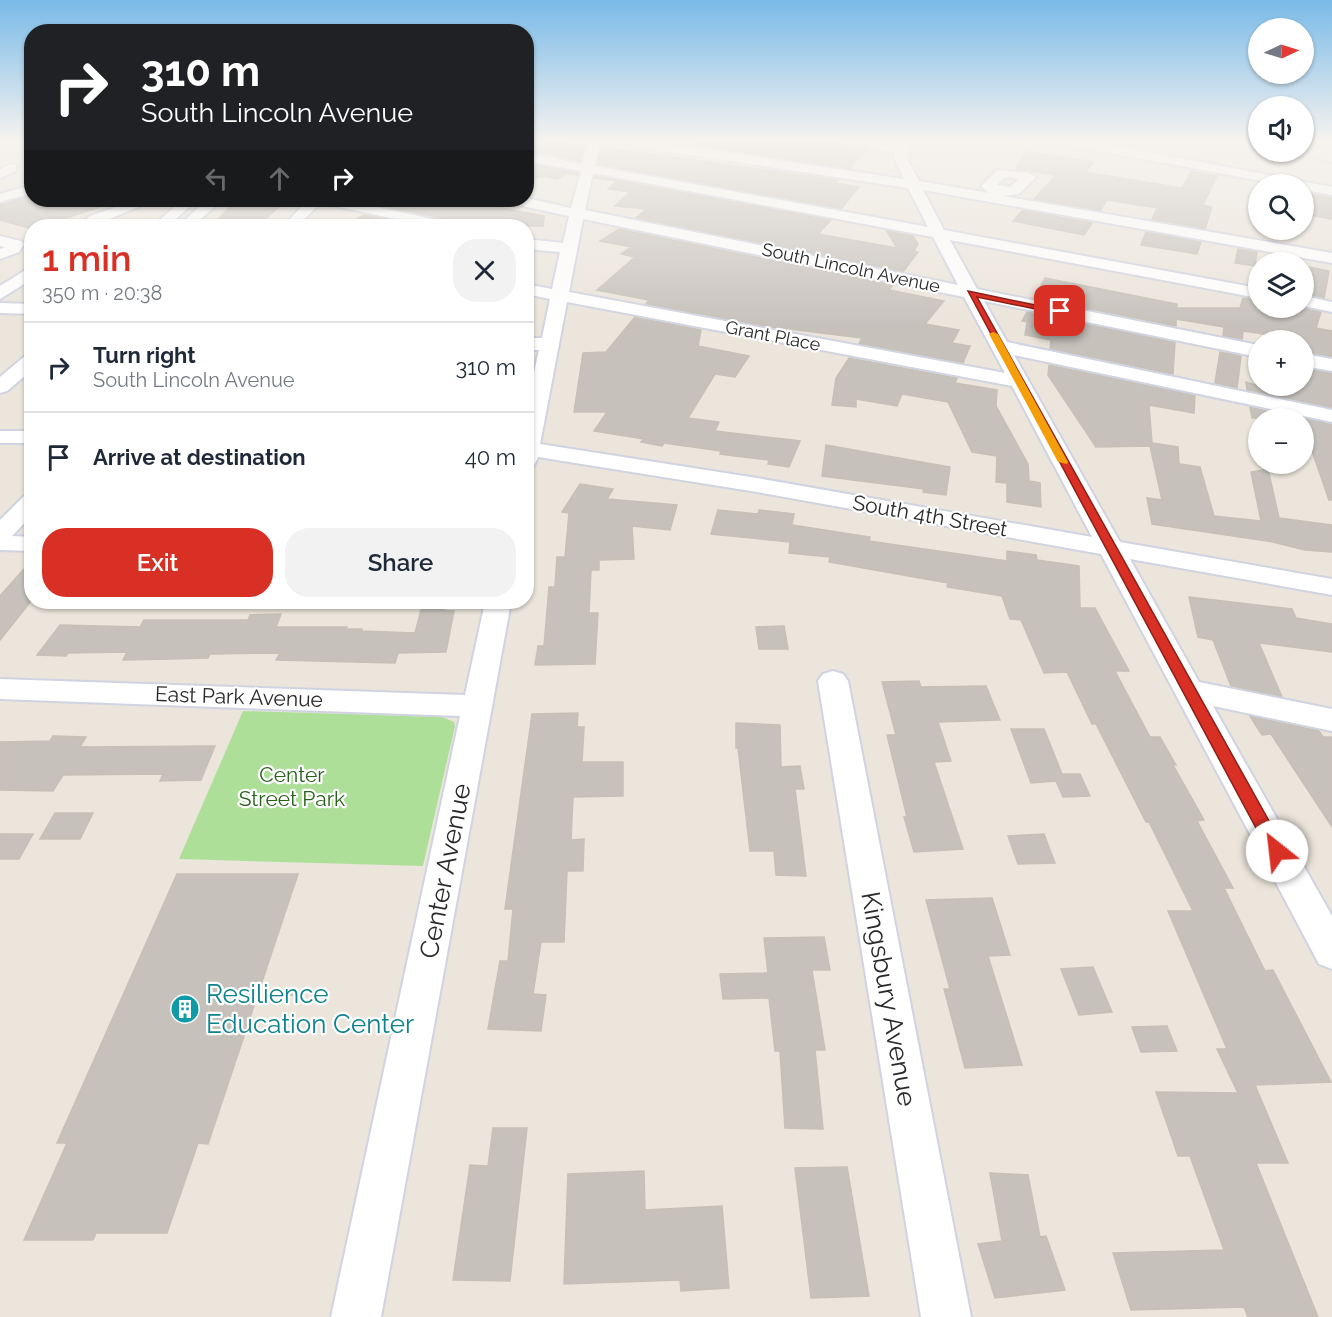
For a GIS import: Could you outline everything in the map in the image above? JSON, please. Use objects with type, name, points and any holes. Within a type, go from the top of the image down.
[{"type":"street","points":[[534,424],[579,203]]},
{"type":"street","points":[[784,203],[1248,291]]},
{"type":"street","points":[[922,203],[1332,952]]},
{"type":"street","points":[[1054,203],[1092,209],[1244,243],[1332,258]]},
{"type":"street","name":"South Lincoln Avenue","points":[[534,204],[1248,349]]},
{"type":"street","points":[[95,219],[128,207]]},
{"type":"street","points":[[168,219],[182,207]]},
{"type":"street","points":[[193,219],[207,207]]},
{"type":"street","points":[[297,219],[308,207]]},
{"type":"street","points":[[357,207],[415,219]]},
{"type":"street","points":[[1244,243],[1247,236],[1244,231],[1248,230]]},
{"type":"street","points":[[0,241],[14,242],[24,246]]},
{"type":"street","points":[[534,245],[569,248]]},
{"type":"street","points":[[0,254],[24,246]]},
{"type":"street","points":[[0,294],[24,277]]},
{"type":"street","name":"Grant Place","points":[[534,291],[1020,382]]},
{"type":"street","points":[[1314,303],[1332,307]]},
{"type":"street","points":[[0,308],[24,309]]},
{"type":"street","points":[[534,344],[551,344]]},
{"type":"street","points":[[1000,346],[1332,416]]},
{"type":"street","points":[[1314,362],[1332,365]]},
{"type":"street","points":[[0,387],[24,367]]},
{"type":"street","points":[[0,437],[24,437]]},
{"type":"street","name":"South 4th Street","points":[[534,453],[768,487],[1332,587]]},
{"type":"street","points":[[0,534],[24,509]]},
{"type":"street","points":[[0,543],[24,544]]},
{"type":"street","name":"Center Avenue","points":[[356,1317],[497,609]]},
{"type":"street","name":"Kingsbury Avenue","points":[[833,681],[946,1317]]},
{"type":"street","name":"East Park Avenue","points":[[0,689],[478,706]]},
{"type":"street","points":[[1189,690],[1332,720]]},
{"type":"path","points":[[271,993],[299,993]]},
{"type":"green space","name":"Center Street Park","points":[[243,711],[442,717],[454,722],[455,726],[423,866],[179,859]]},
{"type":"building","points":[[24,203],[24,207],[101,207],[63,219],[24,219],[24,227],[0,220],[0,205]]},
{"type":"building","points":[[618,203],[742,203],[831,220],[818,234],[897,248],[887,231],[913,236],[918,244],[914,251],[918,252],[903,272],[636,218],[646,209],[615,206]]},
{"type":"building","points":[[811,203],[846,203],[841,209]]},
{"type":"building","points":[[1059,203],[1105,203],[1100,211]]},
{"type":"building","points":[[1129,203],[1204,203],[1212,207],[1205,229],[1152,219],[1157,208]]},
{"type":"building","points":[[1314,203],[1332,203],[1332,219],[1314,216]]},
{"type":"building","points":[[230,207],[279,207],[265,219],[219,219]]},
{"type":"building","points":[[387,207],[497,207],[544,216],[543,226],[534,226],[534,219],[443,219]]},
{"type":"building","points":[[1023,210],[1092,223],[1084,235],[1013,221]]},
{"type":"building","points":[[365,215],[385,219],[356,219]]},
{"type":"building","points":[[619,229],[893,285],[889,290],[944,301],[925,324],[959,330],[952,343],[970,346],[963,363],[859,344],[862,338],[764,326],[646,304],[649,300],[597,290],[635,257],[621,254],[632,247],[600,241]]},
{"type":"building","points":[[1146,232],[1201,242],[1197,254],[1141,245]]},
{"type":"building","points":[[1238,249],[1257,252],[1248,252],[1248,265],[1235,263]]},
{"type":"building","points":[[1314,268],[1329,271],[1324,298],[1314,296]]},
{"type":"building","points":[[1045,278],[1177,304],[1177,308],[1240,308],[1243,298],[1248,299],[1248,318],[1314,318],[1314,311],[1321,312],[1316,328],[1332,331],[1332,357],[1314,354],[1314,330],[1248,330],[1243,331],[1242,340],[1223,336],[1224,327],[1176,319],[1176,326],[1034,298]]},
{"type":"building","points":[[1027,312],[1175,342],[1173,374],[1050,349],[1051,340],[1025,335],[1027,322],[1022,321]]},
{"type":"building","points":[[635,317],[701,330],[698,346],[749,356],[735,377],[715,374],[688,418],[719,422],[715,431],[800,441],[789,467],[768,464],[769,460],[720,454],[721,451],[664,443],[662,446],[641,442],[644,439],[594,431],[607,412],[574,412],[583,353],[606,352]]},
{"type":"building","points":[[1220,352],[1241,356],[1237,388],[1215,383]]},
{"type":"building","points":[[849,358],[957,378],[955,383],[997,390],[996,406],[1028,464],[1029,481],[1040,483],[1041,507],[1007,502],[1007,483],[996,482],[997,456],[972,452],[948,402],[902,394],[897,406],[856,399],[856,407],[832,405],[836,378]]},
{"type":"building","points":[[1049,365],[1195,395],[1194,413],[1149,405],[1152,443],[1178,447],[1179,464],[1200,467],[1214,516],[1261,521],[1251,474],[1269,474],[1279,518],[1332,525],[1332,552],[1305,550],[1273,542],[1152,524],[1147,498],[1162,500],[1150,446],[1096,447],[1048,375]]},
{"type":"building","points":[[1314,370],[1332,373],[1332,408],[1275,396],[1314,396]]},
{"type":"building","points":[[1314,420],[1332,424],[1332,500],[1329,500],[1314,457]]},
{"type":"building","points":[[826,445],[950,467],[946,495],[923,492],[924,489],[822,476]]},
{"type":"building","points":[[580,484],[613,489],[607,499],[677,505],[670,530],[632,526],[634,559],[599,560],[599,570],[591,570],[589,613],[598,613],[595,664],[535,665],[538,646],[544,646],[549,587],[555,587],[557,557],[565,557],[569,513],[562,512]]},
{"type":"building","points":[[718,510],[758,514],[759,510],[794,514],[792,525],[870,537],[869,541],[1007,561],[1007,551],[1036,555],[1037,560],[1079,566],[1080,608],[1095,608],[1129,671],[1115,671],[1150,737],[1160,737],[1176,765],[1173,765],[1204,820],[1197,821],[1233,888],[1224,888],[1265,971],[1273,970],[1331,1082],[1255,1085],[1288,1163],[1256,1163],[1318,1317],[1248,1317],[1244,1307],[1131,1310],[1113,1253],[1224,1250],[1190,1156],[1178,1156],[1156,1092],[1238,1093],[1217,1049],[1227,1049],[1168,911],[1193,911],[1149,822],[1146,822],[1096,724],[1092,724],[1067,672],[1044,673],[1021,620],[1010,619],[1002,596],[947,587],[948,583],[829,562],[830,557],[789,553],[790,542],[711,534]]},
{"type":"building","points":[[24,569],[25,609],[0,640],[0,596]]},
{"type":"building","points":[[1189,597],[1292,609],[1296,618],[1332,624],[1332,652],[1259,643],[1282,697],[1231,686],[1213,640],[1198,637]]},
{"type":"building","points":[[421,609],[454,611],[446,652],[398,653],[395,663],[276,660],[280,653],[210,654],[208,658],[123,660],[127,652],[68,653],[66,656],[37,655],[60,625],[140,627],[144,620],[248,620],[250,615],[281,614],[276,627],[347,627],[346,629],[362,629],[362,631],[415,633]]},
{"type":"building","points":[[784,626],[788,649],[759,649],[756,627]]},
{"type":"building","points":[[919,681],[921,687],[986,686],[1000,720],[938,722],[951,761],[934,762],[963,849],[914,852],[904,817],[907,817],[887,735],[896,735],[882,682]]},
{"type":"building","points":[[578,713],[577,727],[584,727],[582,762],[623,762],[623,796],[573,797],[571,840],[584,839],[583,871],[567,871],[564,942],[541,942],[533,994],[546,995],[541,1031],[488,1029],[500,961],[508,961],[513,909],[505,909],[532,714]]},
{"type":"building","points":[[1250,716],[1319,731],[1323,737],[1332,737],[1332,827],[1271,734],[1262,735]]},
{"type":"building","points":[[736,723],[780,725],[781,767],[800,766],[804,789],[795,789],[806,876],[776,875],[774,851],[750,851],[738,748],[736,748]]},
{"type":"building","points":[[1011,729],[1044,729],[1062,774],[1080,774],[1090,796],[1063,797],[1056,781],[1031,783]]},
{"type":"building","points":[[53,736],[86,737],[80,747],[215,746],[201,780],[160,781],[163,774],[63,775],[53,791],[0,790],[0,742],[50,741]]},
{"type":"building","points":[[55,813],[93,813],[80,839],[40,839]]},
{"type":"building","points":[[0,834],[33,834],[19,859],[0,859]]},
{"type":"building","points":[[1044,834],[1055,863],[1018,864],[1008,836]]},
{"type":"building","name":"Resilience Education Center","points":[[177,874],[298,874],[208,1144],[198,1143],[167,1233],[96,1233],[93,1240],[24,1240],[67,1143],[57,1143]]},
{"type":"building","points":[[992,898],[1010,955],[988,956],[1022,1065],[965,1068],[944,989],[950,989],[926,900]]},
{"type":"building","points":[[824,937],[830,970],[812,970],[825,1050],[815,1050],[823,1129],[785,1128],[780,1051],[775,1051],[769,998],[723,999],[720,974],[768,973],[764,938]]},
{"type":"building","points":[[1093,967],[1112,1012],[1079,1015],[1061,969]]},
{"type":"building","points":[[1167,1026],[1177,1051],[1141,1052],[1132,1027]]},
{"type":"building","points":[[493,1128],[527,1128],[510,1281],[453,1280],[470,1165],[488,1166]]},
{"type":"building","points":[[847,1167],[869,1296],[811,1298],[795,1168]]},
{"type":"building","points":[[644,1171],[645,1210],[722,1206],[729,1288],[681,1291],[680,1280],[564,1284],[568,1174]]},
{"type":"building","points":[[990,1173],[1028,1175],[1040,1237],[1046,1236],[1065,1290],[995,1298],[978,1244],[1002,1241]]},
{"type":"slow traffic","points":[[993,334],[1063,462]]},
{"type":"place","name":"Resilience Education Center","points":[[185,1009]]},
{"type":"route","points":[[1060,311],[971,293],[1277,851]]}]
